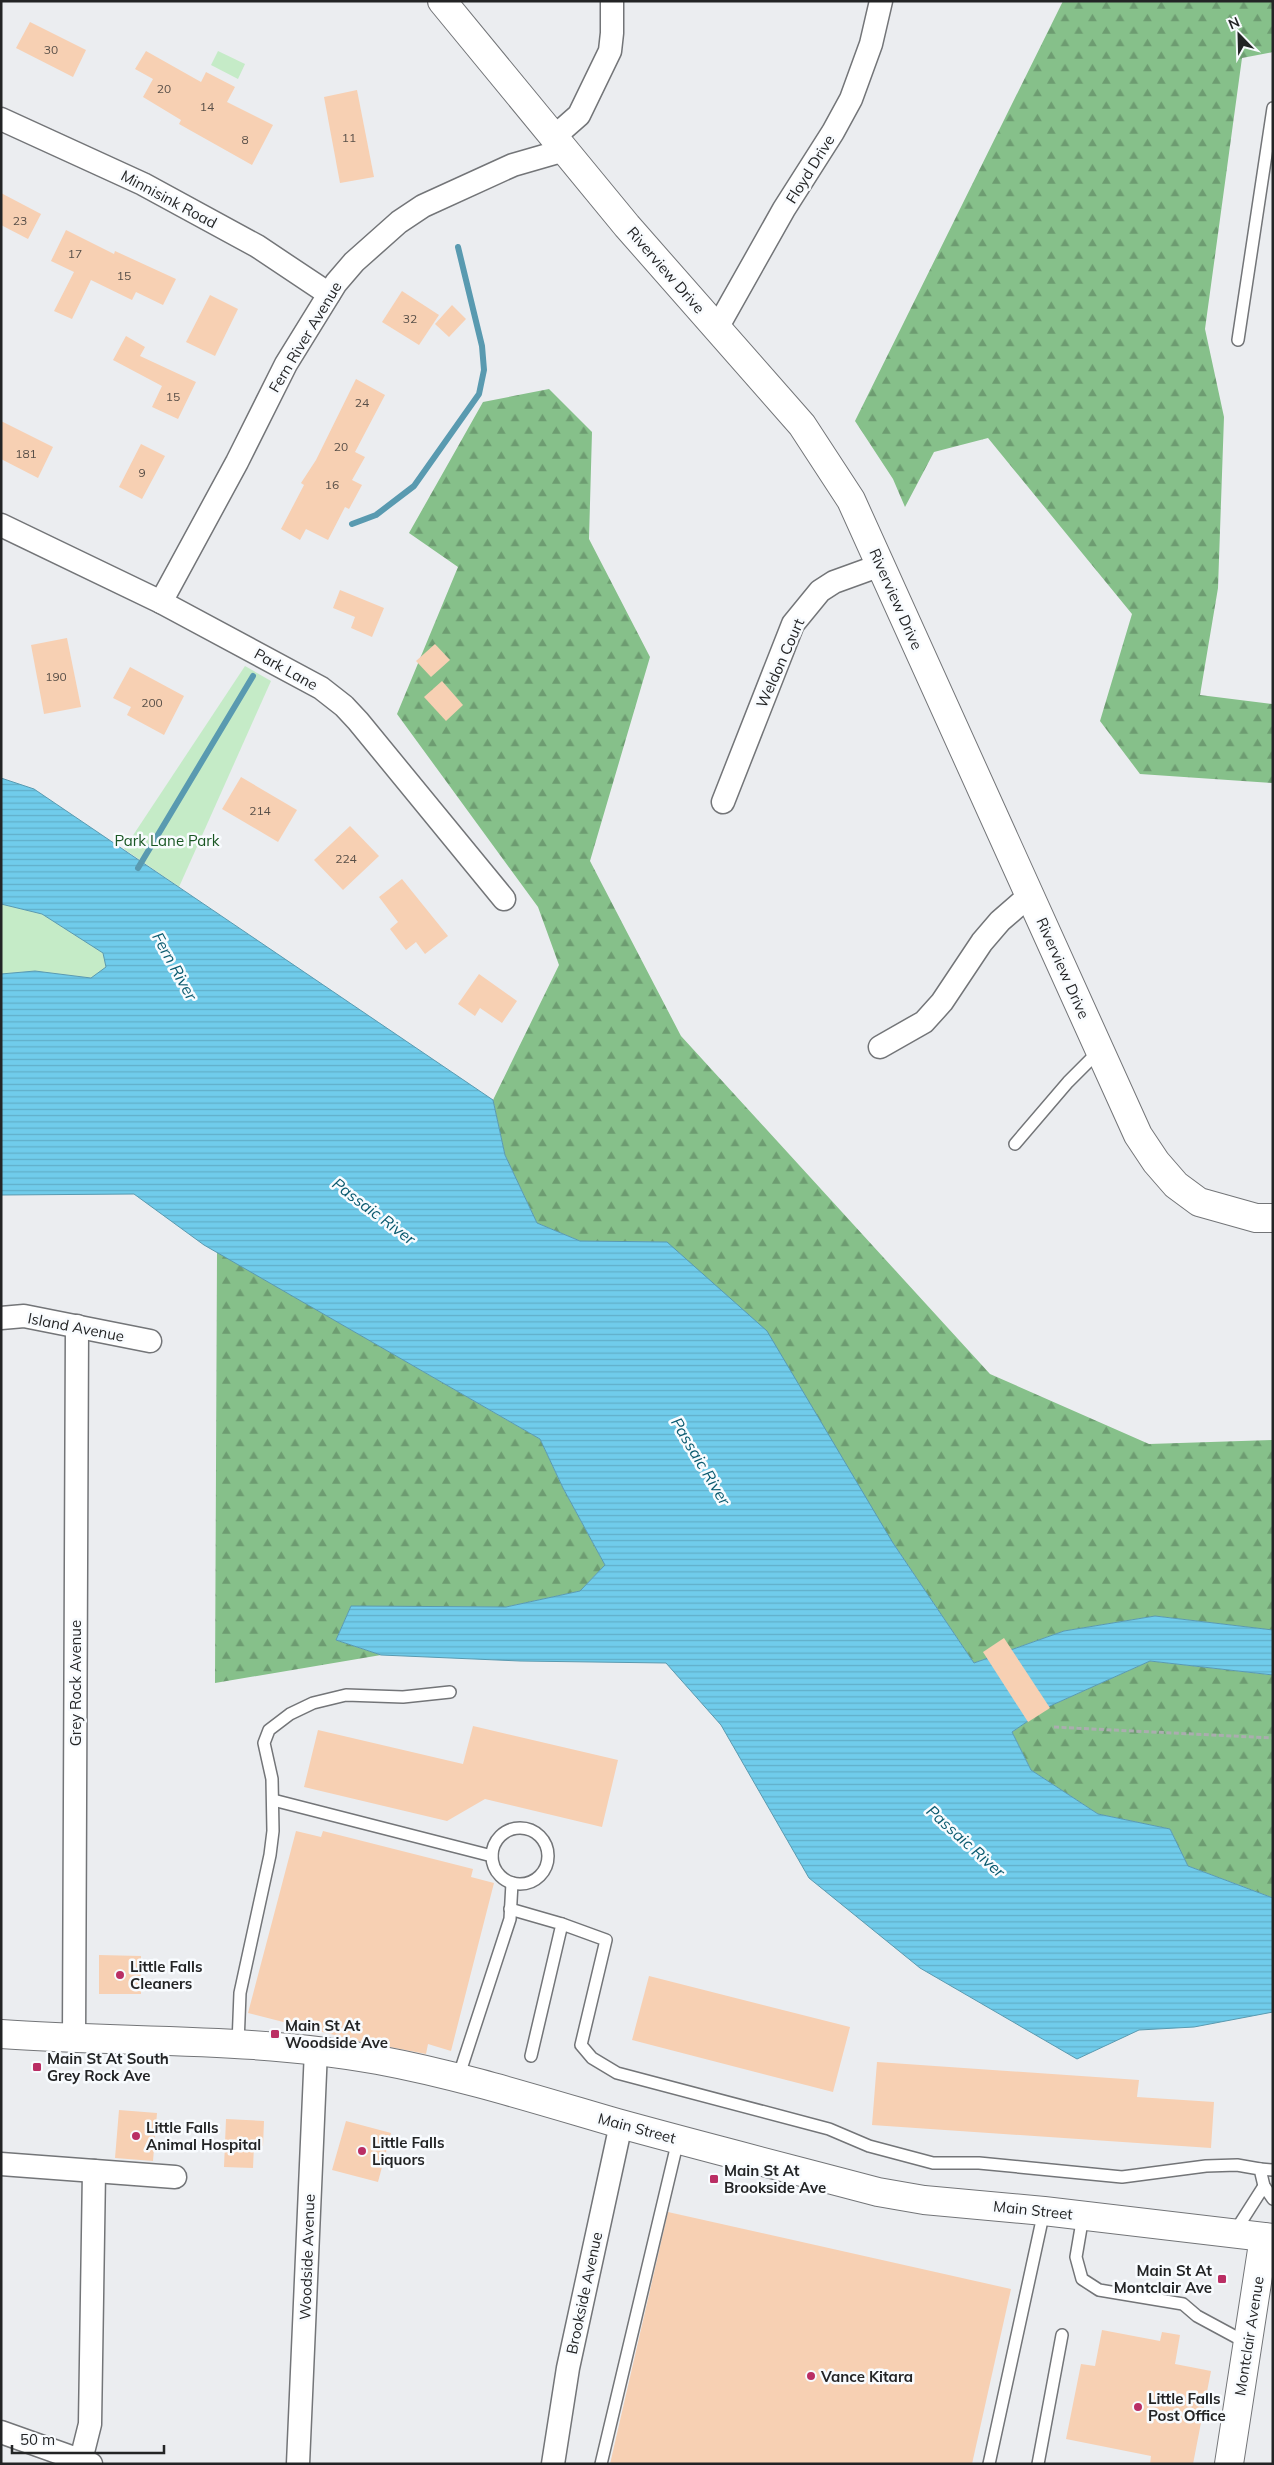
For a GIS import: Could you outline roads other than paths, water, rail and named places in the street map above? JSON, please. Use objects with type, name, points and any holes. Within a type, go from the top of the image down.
[{"type":"main road","name":"Riverview Drive","points":[[442,1],[559,144],[802,425],[852,500],[1138,1135],[1156,1162],[1176,1185],[1199,1202],[1256,1218],[1273,1218]]},
{"type":"main road","name":"Main Street","points":[[1,2034],[74,2040],[238,2044],[316,2050],[379,2060],[458,2078],[621,2124],[878,2192],[924,2200],[1044,2211],[1268,2238]]},
{"type":"main road","name":"Montclair Avenue","points":[[1229,2464],[1248,2344],[1268,2238]]},
{"type":"street","points":[[559,144],[579,115],[610,51],[612,1]]},
{"type":"street","name":"Floyd Drive","points":[[717,328],[784,210],[833,132],[851,98],[870,44],[881,1]]},
{"type":"street","name":"Minnisink Road","points":[[1,119],[143,184],[257,246],[329,294]]},
{"type":"street","name":"Fern River Avenue","points":[[161,602],[237,462],[286,364],[329,294],[354,262],[399,222],[423,206],[559,144]]},
{"type":"street","name":"Park Lane","points":[[1,525],[161,602],[321,688],[344,706],[504,899]]},
{"type":"street","name":"Weldon Court","points":[[722,802],[793,624],[820,591],[834,582],[881,565]]},
{"type":"street","points":[[880,1047],[924,1022],[942,1002],[982,942],[1000,921],[1030,895]]},
{"type":"street","name":"Island Avenue","points":[[1,1318],[24,1316],[150,1342]]},
{"type":"street","name":"Grey Rock Avenue","points":[[74,2040],[77,1326]]},
{"type":"street","name":"Woodside Avenue","points":[[298,2464],[316,2050]]},
{"type":"street","name":"Brookside Avenue","points":[[553,2464],[568,2368],[621,2124]]},
{"type":"street","points":[[1,2164],[175,2177]]},
{"type":"street","points":[[1,2432],[86,2462],[90,2424],[94,2171]]},
{"type":"lane","points":[[1238,340],[1273,108]]},
{"type":"lane","points":[[1015,1144],[1068,1082],[1100,1049]]},
{"type":"lane","points":[[238,2044],[240,1993],[270,1855],[274,1800],[270,1759],[264,1743],[269,1730],[290,1714],[313,1703],[346,1695],[403,1697],[450,1692]]},
{"type":"lane","points":[[274,1800],[492,1856]]},
{"type":"lane","points":[[512,1828],[530,1830],[545,1842],[548,1851],[548,1861],[539,1877],[530,1882],[512,1883],[497,1873],[492,1856],[497,1839],[512,1828]]},
{"type":"lane","points":[[458,2078],[510,1919],[512,1883]]},
{"type":"lane","points":[[510,1909],[562,1924],[606,1940],[581,2045],[592,2058],[617,2073],[830,2129],[869,2146],[933,2163],[979,2163],[1122,2177],[1206,2166],[1236,2165],[1273,2170]]},
{"type":"lane","points":[[531,2056],[562,1924]]},
{"type":"lane","points":[[601,2464],[678,2139]]},
{"type":"lane","points":[[1260,2169],[1264,2186],[1273,2199]]},
{"type":"lane","points":[[1233,2234],[1264,2186]]},
{"type":"lane","points":[[989,2464],[1044,2211]]},
{"type":"lane","points":[[1082,2216],[1076,2257],[1082,2279],[1099,2290],[1183,2304],[1196,2316],[1248,2344]]},
{"type":"lane","points":[[1038,2464],[1062,2335]]},
{"type":"water","points":[[1,778],[34,789],[493,1100],[505,1155],[537,1223],[580,1241],[667,1242],[767,1331],[893,1543],[974,1663],[1064,1631],[1155,1616],[1273,1630],[1273,1675],[1150,1661],[1050,1706],[1012,1732],[1031,1770],[1098,1814],[1170,1829],[1188,1866],[1273,1898],[1273,2012],[1194,2027],[1139,2030],[1077,2059],[920,1968],[809,1878],[721,1725],[666,1663],[520,1661],[381,1655],[336,1640],[351,1606],[506,1607],[580,1591],[605,1565],[563,1488],[540,1439],[204,1245],[134,1194],[1,1195],[1,974],[35,971],[91,978],[106,967],[103,953],[42,914],[1,904]]},
{"type":"waterway","points":[[352,524],[376,515],[414,486],[479,394],[484,370],[482,346],[458,247]]},
{"type":"waterway","points":[[138,868],[253,676]]},
{"type":"place","name":"Little Falls Cleaners","points":[[120,1975]]},
{"type":"place","name":"Main St At Woodside Ave","points":[[275,2034]]},
{"type":"place","name":"Main St At South Grey Rock Ave","points":[[37,2067]]},
{"type":"place","name":"Little Falls Animal Hospital","points":[[136,2136]]},
{"type":"place","name":"Little Falls Liquors","points":[[362,2151]]},
{"type":"place","name":"Main St At Brookside Ave","points":[[714,2179]]},
{"type":"place","name":"Main St At Montclair Ave","points":[[1222,2279]]},
{"type":"place","name":"Vance Kitara","points":[[811,2376]]},
{"type":"place","name":"Little Falls Post Office","points":[[1138,2407]]},
{"type":"park label","name":"Park Lane Park","points":[[167,840]]},
{"type":"water label","name":"Fern River","points":[[175,966]]},
{"type":"water label","name":"Passaic River","points":[[374,1211]]},
{"type":"water label","name":"Passaic River","points":[[701,1461]]},
{"type":"water label","name":"Passaic River","points":[[966,1841]]}]
